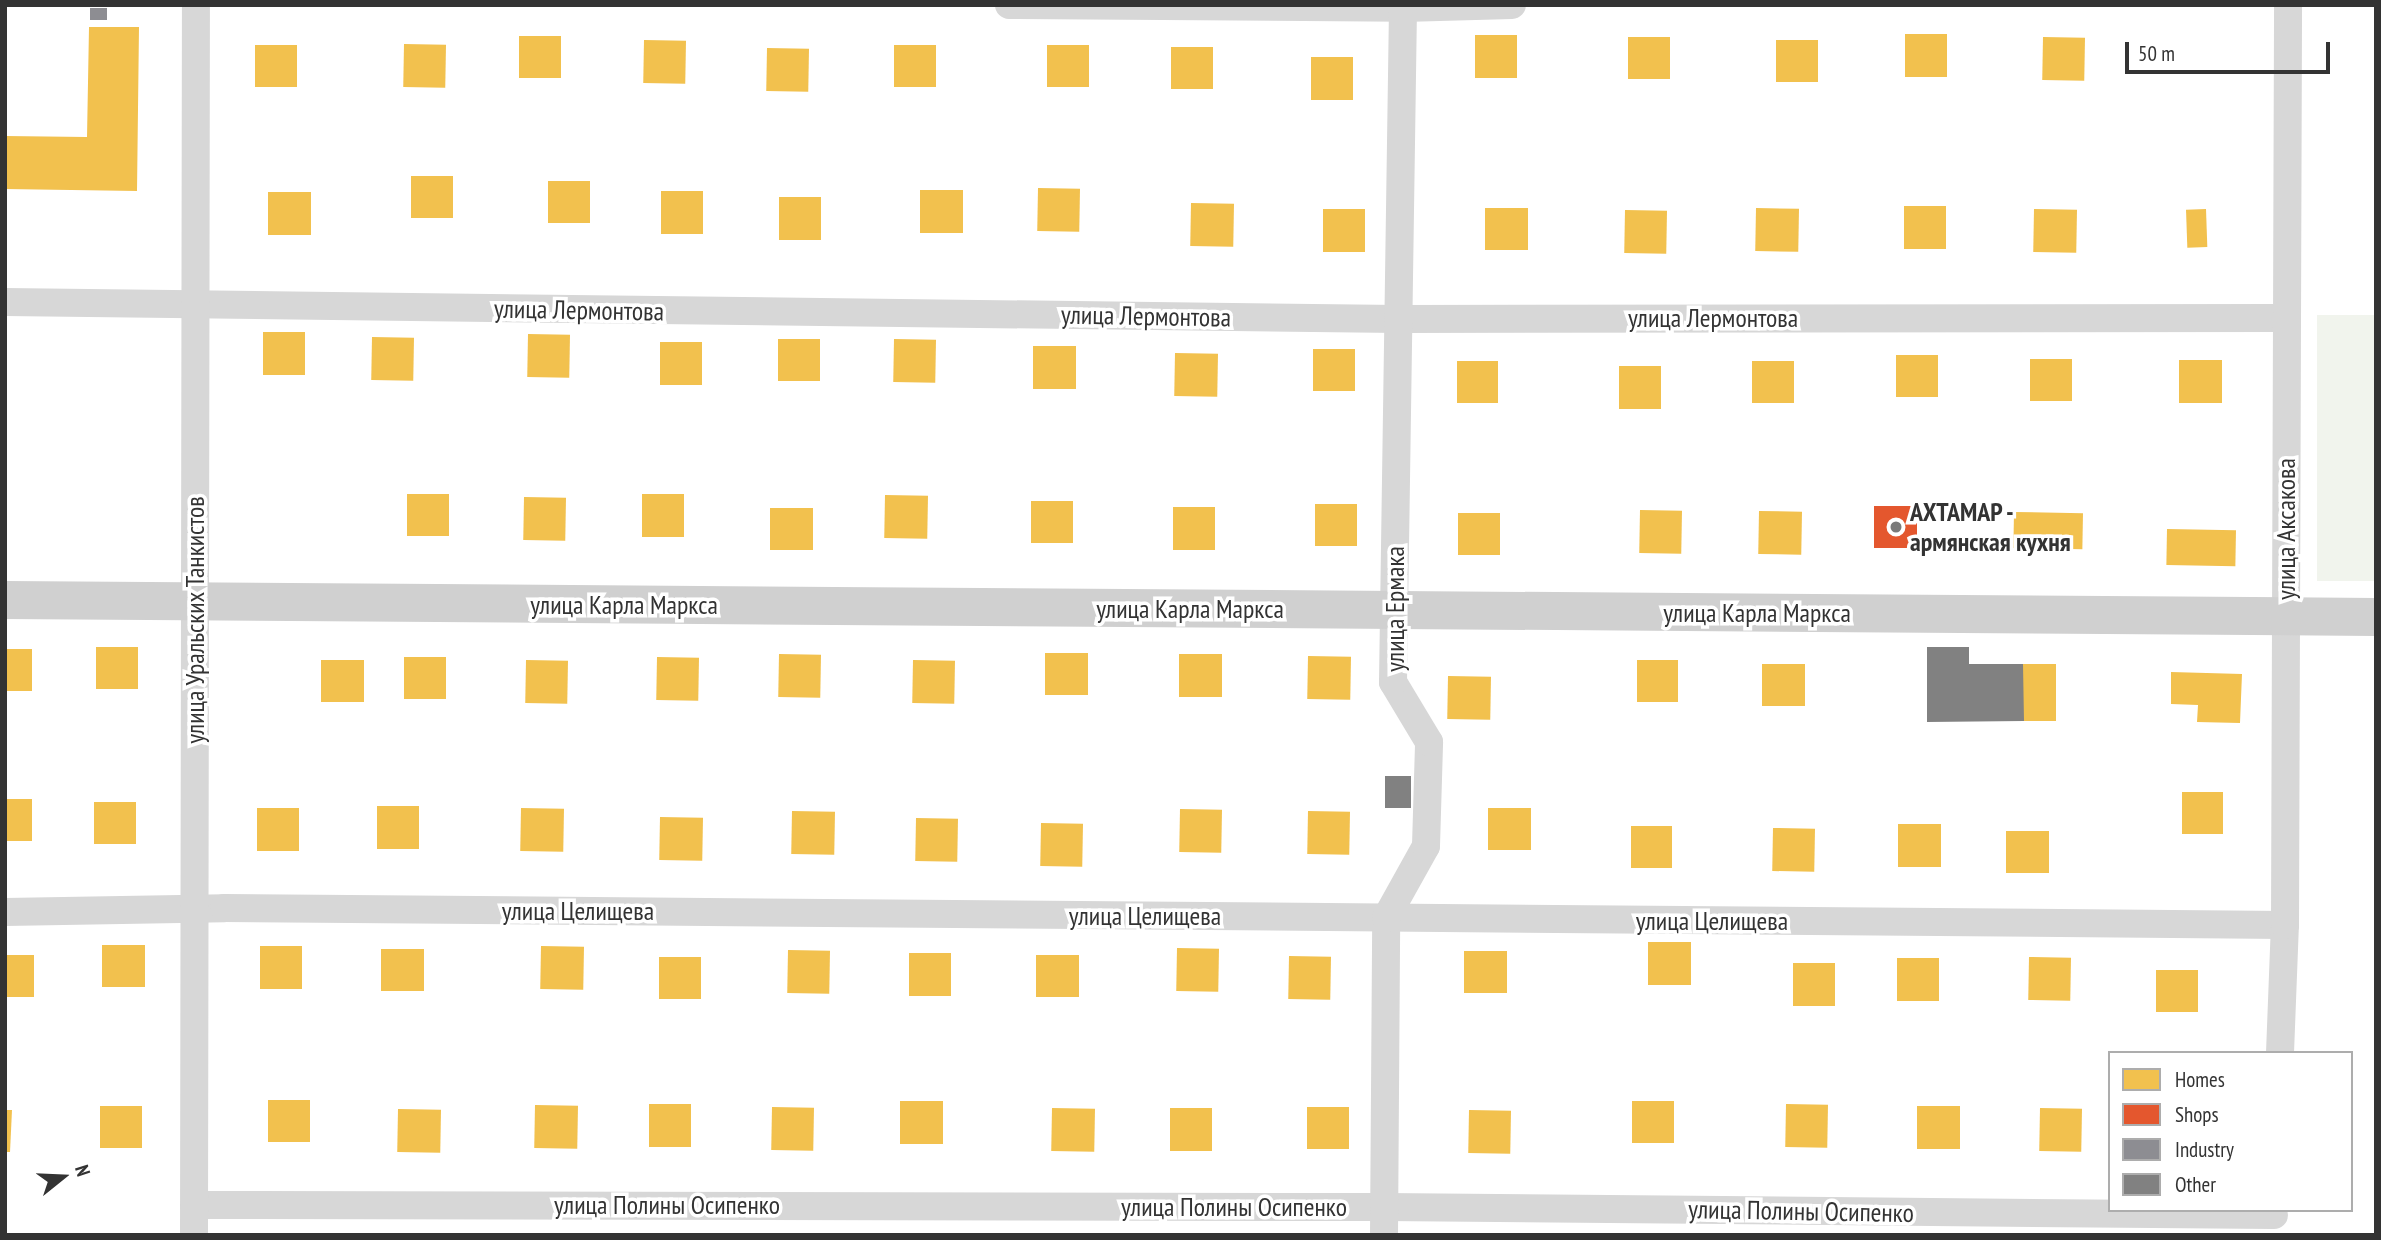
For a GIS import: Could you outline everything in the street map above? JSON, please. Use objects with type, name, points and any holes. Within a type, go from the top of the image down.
[{"type":"main road","name":"улица Карла Маркса","points":[[5,600],[2376,617]]},
{"type":"street","name":"улица Уральских Танкистов","points":[[194,1235],[196,5]]},
{"type":"street","points":[[1009,5],[1512,5]]},
{"type":"street","name":"улица Аксакова","points":[[2280,1051],[2286,925],[2288,5]]},
{"type":"street","name":"улица Ермака","points":[[1384,1235],[1385,918],[1426,846],[1429,742],[1393,682],[1404,7]]},
{"type":"street","name":"улица Лермонтова","points":[[5,302],[1399,318],[2287,318]]},
{"type":"street","name":"улица Целищева","points":[[5,912],[195,908],[2286,925]]},
{"type":"street","name":"улица Полины Осипенко","points":[[194,1205],[1384,1207],[2274,1220]]},
{"type":"shaded area","points":[[2317,315],[2376,315],[2376,581],[2317,581]]},
{"type":"building: Homes","points":[[89,27],[139,27],[137,191],[5,189],[5,136],[87,137]]},
{"type":"building: Homes","points":[[1905,34],[1947,34],[1947,77],[1905,77]]},
{"type":"building: Homes","points":[[1475,35],[1517,35],[1517,78],[1475,78]]},
{"type":"building: Homes","points":[[519,36],[561,36],[561,78],[519,78]]},
{"type":"building: Homes","points":[[1628,37],[1670,37],[1670,79],[1628,79]]},
{"type":"building: Homes","points":[[2043,37],[2085,38],[2084,81],[2042,80]]},
{"type":"building: Homes","points":[[644,40],[686,41],[685,84],[643,83]]},
{"type":"building: Homes","points":[[1776,40],[1818,40],[1818,82],[1776,82]]},
{"type":"building: Homes","points":[[404,44],[446,45],[445,88],[403,87]]},
{"type":"building: Homes","points":[[255,45],[297,45],[297,87],[255,87]]},
{"type":"building: Homes","points":[[894,45],[936,45],[936,87],[894,87]]},
{"type":"building: Homes","points":[[1047,45],[1089,45],[1089,87],[1047,87]]},
{"type":"building: Homes","points":[[1171,47],[1213,47],[1213,89],[1171,89]]},
{"type":"building: Homes","points":[[767,48],[809,49],[808,92],[766,91]]},
{"type":"building: Homes","points":[[1311,57],[1353,57],[1353,100],[1311,100]]},
{"type":"building: Homes","points":[[411,176],[453,176],[453,218],[411,218]]},
{"type":"building: Homes","points":[[548,181],[590,181],[590,223],[548,223]]},
{"type":"building: Homes","points":[[1038,188],[1080,189],[1079,232],[1037,231]]},
{"type":"building: Homes","points":[[920,190],[963,190],[963,233],[920,233]]},
{"type":"building: Homes","points":[[661,191],[703,191],[703,234],[661,234]]},
{"type":"building: Homes","points":[[268,192],[311,192],[311,235],[268,235]]},
{"type":"building: Homes","points":[[779,197],[821,197],[821,240],[779,240]]},
{"type":"building: Homes","points":[[1191,203],[1234,204],[1233,247],[1190,246]]},
{"type":"building: Homes","points":[[1904,206],[1946,206],[1946,249],[1904,249]]},
{"type":"building: Homes","points":[[1485,208],[1528,208],[1528,250],[1485,250]]},
{"type":"building: Homes","points":[[1756,208],[1799,209],[1798,252],[1755,251]]},
{"type":"building: Homes","points":[[1323,209],[1365,209],[1365,252],[1323,252]]},
{"type":"building: Homes","points":[[2034,209],[2077,210],[2076,253],[2033,252]]},
{"type":"building: Homes","points":[[2206,209],[2207,247],[2187,248],[2186,210]]},
{"type":"building: Homes","points":[[1625,210],[1667,211],[1666,254],[1624,253]]},
{"type":"building: Homes","points":[[263,332],[305,332],[305,375],[263,375]]},
{"type":"building: Homes","points":[[528,334],[570,335],[569,378],[527,377]]},
{"type":"building: Homes","points":[[372,337],[414,338],[413,381],[371,380]]},
{"type":"building: Homes","points":[[778,339],[820,339],[820,381],[778,381]]},
{"type":"building: Homes","points":[[894,339],[936,340],[935,383],[893,382]]},
{"type":"building: Homes","points":[[660,342],[702,342],[702,385],[660,385]]},
{"type":"building: Homes","points":[[1033,346],[1076,346],[1076,389],[1033,389]]},
{"type":"building: Homes","points":[[1313,349],[1355,349],[1355,391],[1313,391]]},
{"type":"building: Homes","points":[[1175,353],[1218,354],[1217,397],[1174,396]]},
{"type":"building: Homes","points":[[1896,355],[1938,355],[1938,397],[1896,397]]},
{"type":"building: Homes","points":[[2030,359],[2072,359],[2072,401],[2030,401]]},
{"type":"building: Homes","points":[[2179,360],[2222,360],[2222,403],[2179,403]]},
{"type":"building: Homes","points":[[1457,361],[1498,361],[1498,403],[1457,403]]},
{"type":"building: Homes","points":[[1752,361],[1794,361],[1794,403],[1752,403]]},
{"type":"building: Homes","points":[[1619,366],[1661,366],[1661,409],[1619,409]]},
{"type":"building: Homes","points":[[407,494],[449,494],[449,536],[407,536]]},
{"type":"building: Homes","points":[[642,494],[684,494],[684,537],[642,537]]},
{"type":"building: Homes","points":[[885,495],[928,496],[927,539],[884,538]]},
{"type":"building: Homes","points":[[524,497],[566,498],[565,541],[523,540]]},
{"type":"building: Homes","points":[[1031,501],[1073,501],[1073,543],[1031,543]]},
{"type":"building: Homes","points":[[1315,504],[1357,504],[1357,546],[1315,546]]},
{"type":"building: Homes","points":[[1173,507],[1215,507],[1215,550],[1173,550]]},
{"type":"building: Homes","points":[[770,508],[813,508],[813,550],[770,550]]},
{"type":"building: Homes","points":[[1640,510],[1682,511],[1681,554],[1639,553]]},
{"type":"building: Homes","points":[[1759,511],[1802,512],[1801,555],[1758,554]]},
{"type":"building: Homes","points":[[2014,512],[2083,513],[2082,549],[2013,548]]},
{"type":"building: Homes","points":[[1458,513],[1500,513],[1500,555],[1458,555]]},
{"type":"building: Homes","points":[[2167,529],[2236,530],[2235,566],[2166,565]]},
{"type":"building: Homes","points":[[96,647],[138,647],[138,689],[96,689]]},
{"type":"building: Homes","points":[[5,649],[32,649],[32,691],[5,691]]},
{"type":"building: Homes","points":[[1045,653],[1088,653],[1088,695],[1045,695]]},
{"type":"building: Homes","points":[[779,654],[821,655],[820,698],[778,697]]},
{"type":"building: Homes","points":[[1179,654],[1222,654],[1222,697],[1179,697]]},
{"type":"building: Homes","points":[[1308,656],[1351,657],[1350,700],[1307,699]]},
{"type":"building: Homes","points":[[404,657],[446,657],[446,699],[404,699]]},
{"type":"building: Homes","points":[[657,657],[699,658],[698,701],[656,700]]},
{"type":"building: Homes","points":[[321,660],[364,660],[364,702],[321,702]]},
{"type":"building: Homes","points":[[526,660],[568,661],[567,704],[525,703]]},
{"type":"building: Homes","points":[[913,660],[955,661],[954,704],[912,703]]},
{"type":"building: Homes","points":[[1637,660],[1678,660],[1678,702],[1637,702]]},
{"type":"building: Homes","points":[[1762,664],[1805,664],[1805,706],[1762,706]]},
{"type":"building: Homes","points":[[2023,664],[2056,664],[2056,721],[2023,721]]},
{"type":"building: Homes","points":[[2171,672],[2242,674],[2240,723],[2197,722],[2198,705],[2171,704]]},
{"type":"building: Homes","points":[[1448,676],[1491,677],[1490,720],[1447,719]]},
{"type":"building: Homes","points":[[2182,792],[2223,792],[2223,834],[2182,834]]},
{"type":"building: Homes","points":[[5,799],[32,799],[32,841],[5,841]]},
{"type":"building: Homes","points":[[94,802],[136,802],[136,844],[94,844]]},
{"type":"building: Homes","points":[[377,806],[419,806],[419,849],[377,849]]},
{"type":"building: Homes","points":[[257,808],[299,808],[299,851],[257,851]]},
{"type":"building: Homes","points":[[521,808],[564,809],[563,852],[520,851]]},
{"type":"building: Homes","points":[[1488,808],[1531,808],[1531,850],[1488,850]]},
{"type":"building: Homes","points":[[1180,809],[1222,810],[1221,853],[1179,852]]},
{"type":"building: Homes","points":[[792,811],[835,812],[834,855],[791,854]]},
{"type":"building: Homes","points":[[1308,811],[1350,812],[1349,855],[1307,854]]},
{"type":"building: Homes","points":[[660,817],[703,818],[702,861],[659,860]]},
{"type":"building: Homes","points":[[916,818],[958,819],[957,862],[915,861]]},
{"type":"building: Homes","points":[[1041,823],[1083,824],[1082,867],[1040,866]]},
{"type":"building: Homes","points":[[1898,824],[1941,824],[1941,867],[1898,867]]},
{"type":"building: Homes","points":[[1631,826],[1672,826],[1672,868],[1631,868]]},
{"type":"building: Homes","points":[[1773,828],[1815,829],[1814,872],[1772,871]]},
{"type":"building: Homes","points":[[2006,831],[2049,831],[2049,873],[2006,873]]},
{"type":"building: Homes","points":[[1648,942],[1691,942],[1691,985],[1648,985]]},
{"type":"building: Homes","points":[[102,945],[145,945],[145,987],[102,987]]},
{"type":"building: Homes","points":[[260,946],[302,946],[302,989],[260,989]]},
{"type":"building: Homes","points":[[541,946],[584,947],[583,990],[540,989]]},
{"type":"building: Homes","points":[[1177,948],[1219,949],[1218,992],[1176,991]]},
{"type":"building: Homes","points":[[381,949],[424,949],[424,991],[381,991]]},
{"type":"building: Homes","points":[[788,950],[830,951],[829,994],[787,993]]},
{"type":"building: Homes","points":[[1464,951],[1507,951],[1507,993],[1464,993]]},
{"type":"building: Homes","points":[[909,953],[951,953],[951,996],[909,996]]},
{"type":"building: Homes","points":[[5,955],[34,955],[34,997],[5,997]]},
{"type":"building: Homes","points":[[1036,955],[1079,955],[1079,997],[1036,997]]},
{"type":"building: Homes","points":[[1289,956],[1331,957],[1330,1000],[1288,999]]},
{"type":"building: Homes","points":[[659,957],[701,957],[701,999],[659,999]]},
{"type":"building: Homes","points":[[2029,957],[2071,958],[2070,1001],[2028,1000]]},
{"type":"building: Homes","points":[[1897,958],[1939,958],[1939,1001],[1897,1001]]},
{"type":"building: Homes","points":[[1793,963],[1835,963],[1835,1006],[1793,1006]]},
{"type":"building: Homes","points":[[2156,970],[2198,970],[2198,1012],[2156,1012]]},
{"type":"building: Homes","points":[[268,1100],[310,1100],[310,1142],[268,1142]]},
{"type":"building: Homes","points":[[900,1101],[943,1101],[943,1144],[900,1144]]},
{"type":"building: Homes","points":[[1632,1101],[1674,1101],[1674,1143],[1632,1143]]},
{"type":"building: Homes","points":[[649,1104],[691,1104],[691,1147],[649,1147]]},
{"type":"building: Homes","points":[[1786,1104],[1828,1105],[1827,1148],[1785,1147]]},
{"type":"building: Homes","points":[[535,1105],[578,1106],[577,1149],[534,1148]]},
{"type":"building: Homes","points":[[100,1106],[142,1106],[142,1148],[100,1148]]},
{"type":"building: Homes","points":[[1917,1106],[1960,1106],[1960,1149],[1917,1149]]},
{"type":"building: Homes","points":[[772,1107],[814,1108],[813,1151],[771,1150]]},
{"type":"building: Homes","points":[[1307,1107],[1349,1107],[1349,1149],[1307,1149]]},
{"type":"building: Homes","points":[[1052,1108],[1095,1109],[1094,1152],[1051,1151]]},
{"type":"building: Homes","points":[[1170,1108],[1212,1108],[1212,1151],[1170,1151]]},
{"type":"building: Homes","points":[[2040,1108],[2082,1109],[2081,1152],[2039,1151]]},
{"type":"building: Homes","points":[[398,1109],[441,1110],[440,1153],[397,1152]]},
{"type":"building: Homes","points":[[5,1110],[12,1110],[10,1152],[5,1152]]},
{"type":"building: Homes","points":[[1469,1110],[1511,1111],[1510,1154],[1468,1153]]},
{"type":"building: Shops","name":"АХТАМАР - армянская кухня","points":[[1874,506],[1917,506],[1917,548],[1874,548]]},
{"type":"building: Industry","points":[[90,8],[107,8],[107,20],[90,20]]},
{"type":"building: Other","points":[[1927,647],[1969,647],[1969,664],[2023,664],[2024,721],[1927,722]]},
{"type":"building: Other","points":[[1385,776],[1411,776],[1411,808],[1385,808]]},
{"type":"place","name":"АХТАМАР - армянская кухня","points":[[1896,527]]}]
